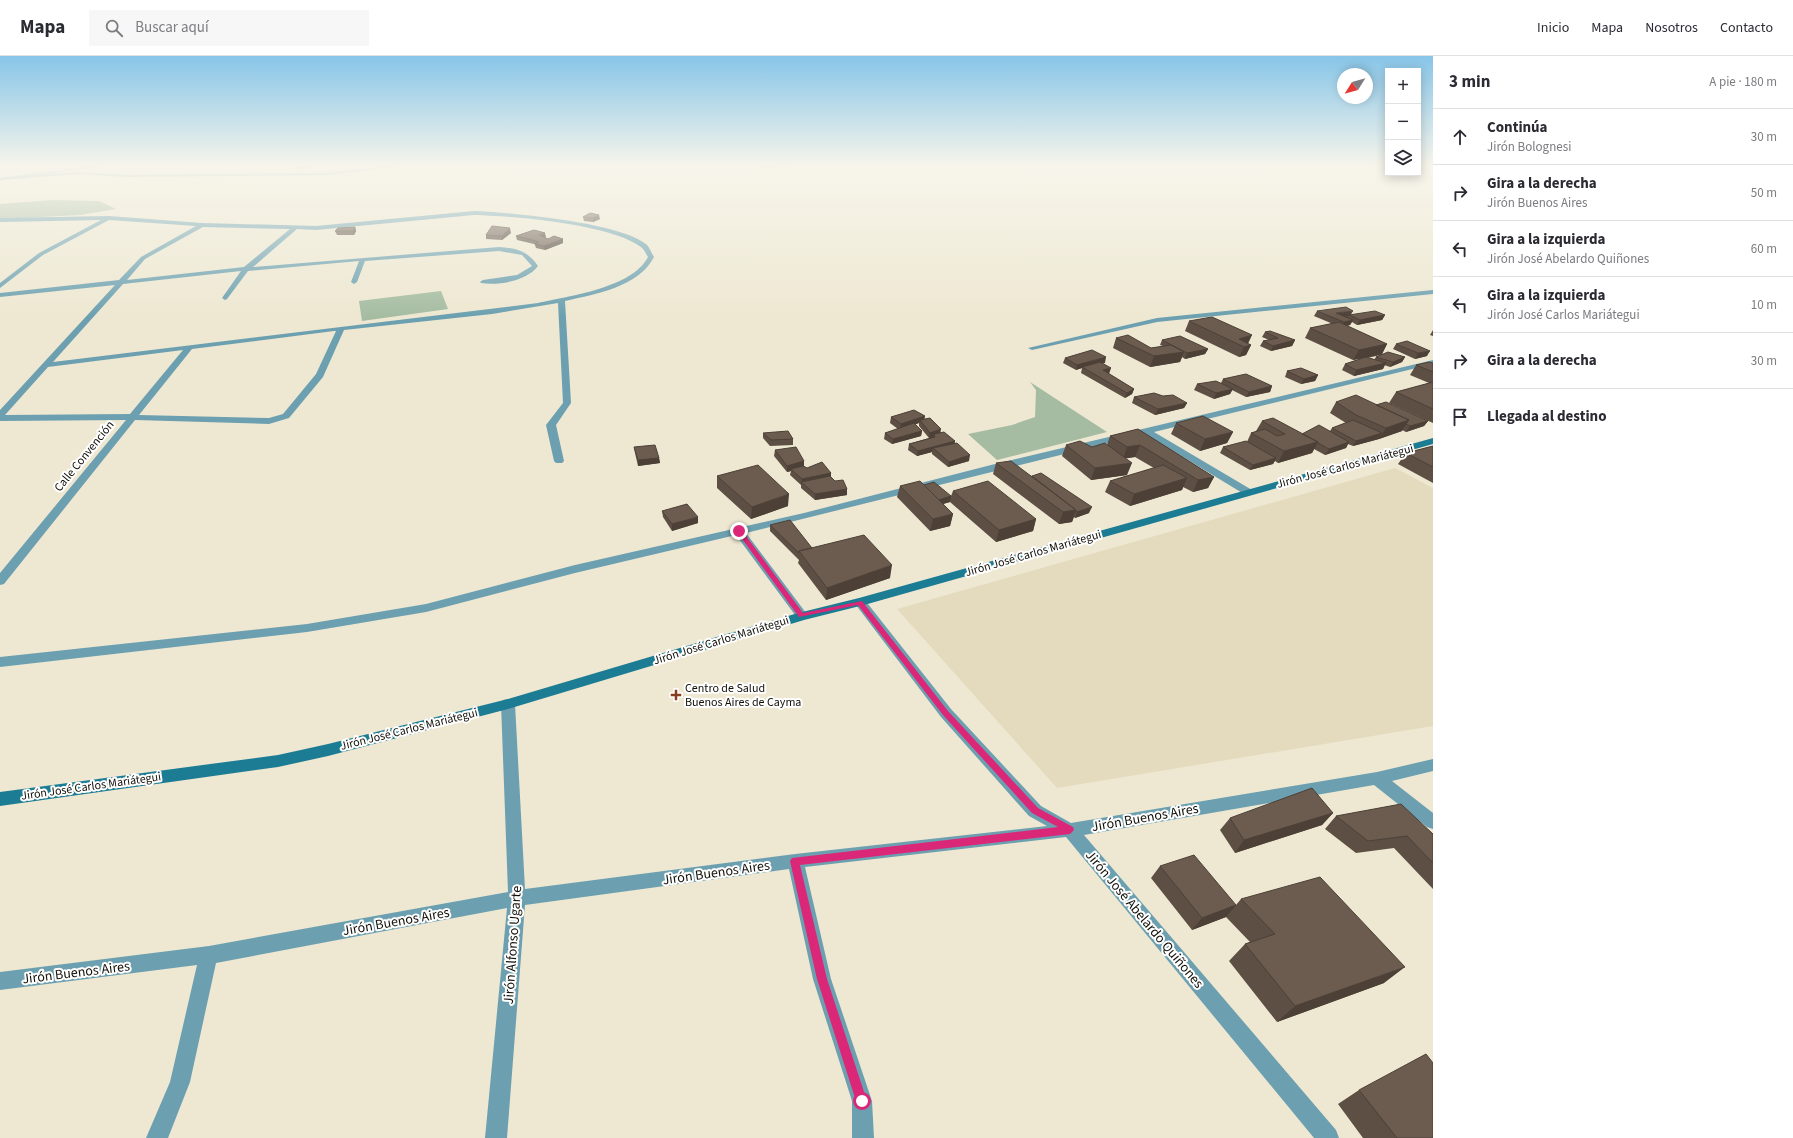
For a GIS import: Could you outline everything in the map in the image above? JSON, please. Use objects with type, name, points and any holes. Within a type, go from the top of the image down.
[{"type":"street","points":[[0,220],[109,218],[202,225],[295,228],[345,226],[449,215]]},
{"type":"street","points":[[45,365],[340,328],[496,311],[561,300],[595,291],[634,276],[648,265],[651,257],[646,246],[632,239],[591,227],[519,215]]},
{"type":"street","points":[[0,286],[41,254],[109,218]]},
{"type":"street","points":[[0,415],[143,258],[202,225]]},
{"type":"street","points":[[225,298],[246,269],[295,228]]},
{"type":"street","points":[[0,295],[246,269],[497,249],[522,253],[533,260],[536,266],[528,273],[521,276],[483,282]]},
{"type":"street","points":[[354,282],[363,259]]},
{"type":"street","points":[[1032,348],[1157,320],[1433,292]]},
{"type":"street","points":[[559,461],[551,425],[567,403],[561,300]]},
{"type":"street","points":[[0,418],[132,417],[269,421],[286,416],[320,376],[340,328]]},
{"type":"street","name":"Calle Convención","points":[[0,581],[189,347]]},
{"type":"street","points":[[0,662],[352,622],[456,602],[575,569],[739,531],[1429,363],[1433,368]]},
{"type":"street","points":[[1148,431],[1248,492]]},
{"type":"street","name":"Jirón José Carlos Mariátegui","points":[[0,799],[278,761],[365,741],[508,704],[802,616],[860,602],[1433,441]]},
{"type":"street","points":[[739,531],[802,616]]},
{"type":"street","name":"Jirón José Abelardo Quiñones","points":[[860,602],[946,713],[1035,811],[1070,830],[1328,1138]]},
{"type":"street","name":"Jirón Alfonso Ugarte","points":[[496,1138],[517,898],[508,704]]},
{"type":"street","name":"Jirón Buenos Aires","points":[[0,981],[209,955],[517,898],[795,861],[1070,830],[1377,778],[1433,765]]},
{"type":"street","points":[[1377,778],[1433,822]]},
{"type":"street","points":[[795,861],[822,979],[862,1101],[863,1138]]},
{"type":"street","points":[[157,1138],[180,1082],[209,955]]},
{"type":"shaded area","points":[[1395,468],[1433,488],[1433,726],[1057,788],[897,609]]},
{"type":"green space","points":[[0,215],[70,215],[0,219]]},
{"type":"green space","points":[[441,291],[448,309],[362,321],[359,301]]},
{"type":"green space","points":[[1030,382],[1107,432],[997,460],[968,434],[1012,425],[1035,417],[1036,390]]},
{"type":"building","points":[[586,215],[598,215],[593,218],[583,217]]},
{"type":"building","points":[[492,226],[510,228],[502,236],[486,235]]},
{"type":"building","points":[[355,227],[353,231],[335,231],[338,228]]},
{"type":"building","points":[[534,230],[545,233],[539,235],[548,239],[554,236],[563,239],[544,246],[535,244],[539,242],[516,236]]},
{"type":"building","points":[[1346,307],[1353,311],[1336,313],[1353,320],[1344,322],[1317,311]]},
{"type":"building","points":[[1375,311],[1385,315],[1360,320],[1349,315]]},
{"type":"building","points":[[1212,317],[1252,335],[1239,339],[1251,345],[1244,347],[1189,321]]},
{"type":"building","points":[[1339,322],[1387,344],[1359,350],[1310,328]]},
{"type":"building","points":[[1270,331],[1295,340],[1273,346],[1263,341],[1278,338],[1265,332]]},
{"type":"building","points":[[1128,335],[1151,348],[1171,345],[1184,352],[1154,356],[1116,338]]},
{"type":"building","points":[[1180,336],[1208,349],[1187,353],[1162,340]]},
{"type":"building","points":[[1407,341],[1430,351],[1418,353],[1396,344]]},
{"type":"building","points":[[1092,350],[1106,357],[1077,365],[1065,358]]},
{"type":"building","points":[[1388,352],[1405,357],[1393,362],[1376,357]]},
{"type":"building","points":[[1366,357],[1386,363],[1356,370],[1345,364]]},
{"type":"building","points":[[1100,362],[1111,368],[1103,370],[1134,389],[1127,393],[1082,367]]},
{"type":"building","points":[[1429,362],[1433,363],[1433,372],[1416,365]]},
{"type":"building","points":[[1301,368],[1318,375],[1304,379],[1287,371]]},
{"type":"building","points":[[1246,374],[1272,386],[1249,392],[1223,379]]},
{"type":"building","points":[[1216,381],[1233,389],[1216,393],[1197,384]]},
{"type":"building","points":[[1433,382],[1433,409],[1396,392]]},
{"type":"building","points":[[1154,393],[1163,396],[1173,395],[1187,403],[1158,409],[1134,397]]},
{"type":"building","points":[[1356,395],[1409,420],[1386,428],[1356,415],[1336,402]]},
{"type":"building","points":[[1386,402],[1428,421],[1410,426],[1406,424],[1409,420],[1376,405]]},
{"type":"building","points":[[914,410],[925,416],[901,424],[891,417]]},
{"type":"building","points":[[1203,416],[1233,432],[1205,439],[1176,423]]},
{"type":"building","points":[[930,418],[941,429],[930,433],[920,420]]},
{"type":"building","points":[[1273,418],[1318,442],[1284,451],[1251,433],[1265,429],[1277,436],[1285,434],[1262,421]]},
{"type":"building","points":[[1353,420],[1382,433],[1356,441],[1332,428]]},
{"type":"building","points":[[914,423],[922,431],[893,439],[885,433]]},
{"type":"building","points":[[1319,425],[1349,442],[1329,449],[1302,434]]},
{"type":"building","points":[[1138,429],[1214,477],[1198,480],[1140,445],[1127,447],[1110,436]]},
{"type":"building","points":[[788,431],[793,439],[771,440],[763,433]]},
{"type":"building","points":[[944,432],[955,441],[918,451],[909,444],[935,437],[934,434]]},
{"type":"building","points":[[1080,441],[1092,447],[1105,443],[1132,463],[1095,468],[1066,445]]},
{"type":"building","points":[[1246,441],[1276,458],[1253,465],[1223,447]]},
{"type":"building","points":[[957,443],[970,455],[949,462],[933,448]]},
{"type":"building","points":[[655,445],[659,458],[638,460],[634,447]]},
{"type":"building","points":[[1433,446],[1433,467],[1406,453]]},
{"type":"building","points":[[796,447],[804,461],[787,466],[775,450]]},
{"type":"building","points":[[1011,461],[1076,510],[1063,512],[996,463]]},
{"type":"building","points":[[822,462],[831,473],[802,479],[791,469],[803,466],[807,468]]},
{"type":"building","points":[[758,465],[789,494],[752,507],[717,476]]},
{"type":"building","points":[[1163,465],[1187,478],[1134,494],[1110,481]]},
{"type":"building","points":[[1041,473],[1092,507],[1077,512],[1032,476]]},
{"type":"building","points":[[830,476],[835,481],[843,480],[847,489],[815,494],[801,482]]},
{"type":"building","points":[[920,481],[953,514],[933,519],[900,486]]},
{"type":"building","points":[[988,481],[1036,519],[999,530],[953,491]]},
{"type":"building","points":[[934,482],[951,496],[939,500],[924,485]]},
{"type":"building","points":[[687,504],[698,517],[672,524],[662,511]]},
{"type":"building","points":[[790,520],[812,548],[799,551],[799,553],[770,525]]},
{"type":"building","points":[[864,535],[892,565],[827,588],[799,551]]},
{"type":"building","points":[[1312,788],[1333,813],[1244,840],[1230,818]]},
{"type":"building","points":[[1401,804],[1433,834],[1433,863],[1407,836],[1368,841],[1336,816]]},
{"type":"building","points":[[1194,855],[1236,905],[1202,918],[1160,866]]},
{"type":"building","points":[[1320,877],[1405,967],[1295,1006],[1245,944],[1275,934],[1241,899]]},
{"type":"building","points":[[1426,1054],[1433,1063],[1433,1138],[1397,1138],[1359,1090]]},
{"type":"place","name":"Centro de Salud Buenos Aires de Cayma","points":[[676,695]]},
{"type":"route","points":[[739,531],[802,616],[860,602],[946,713],[1035,811],[1070,830],[795,861],[822,979],[862,1101]]}]
